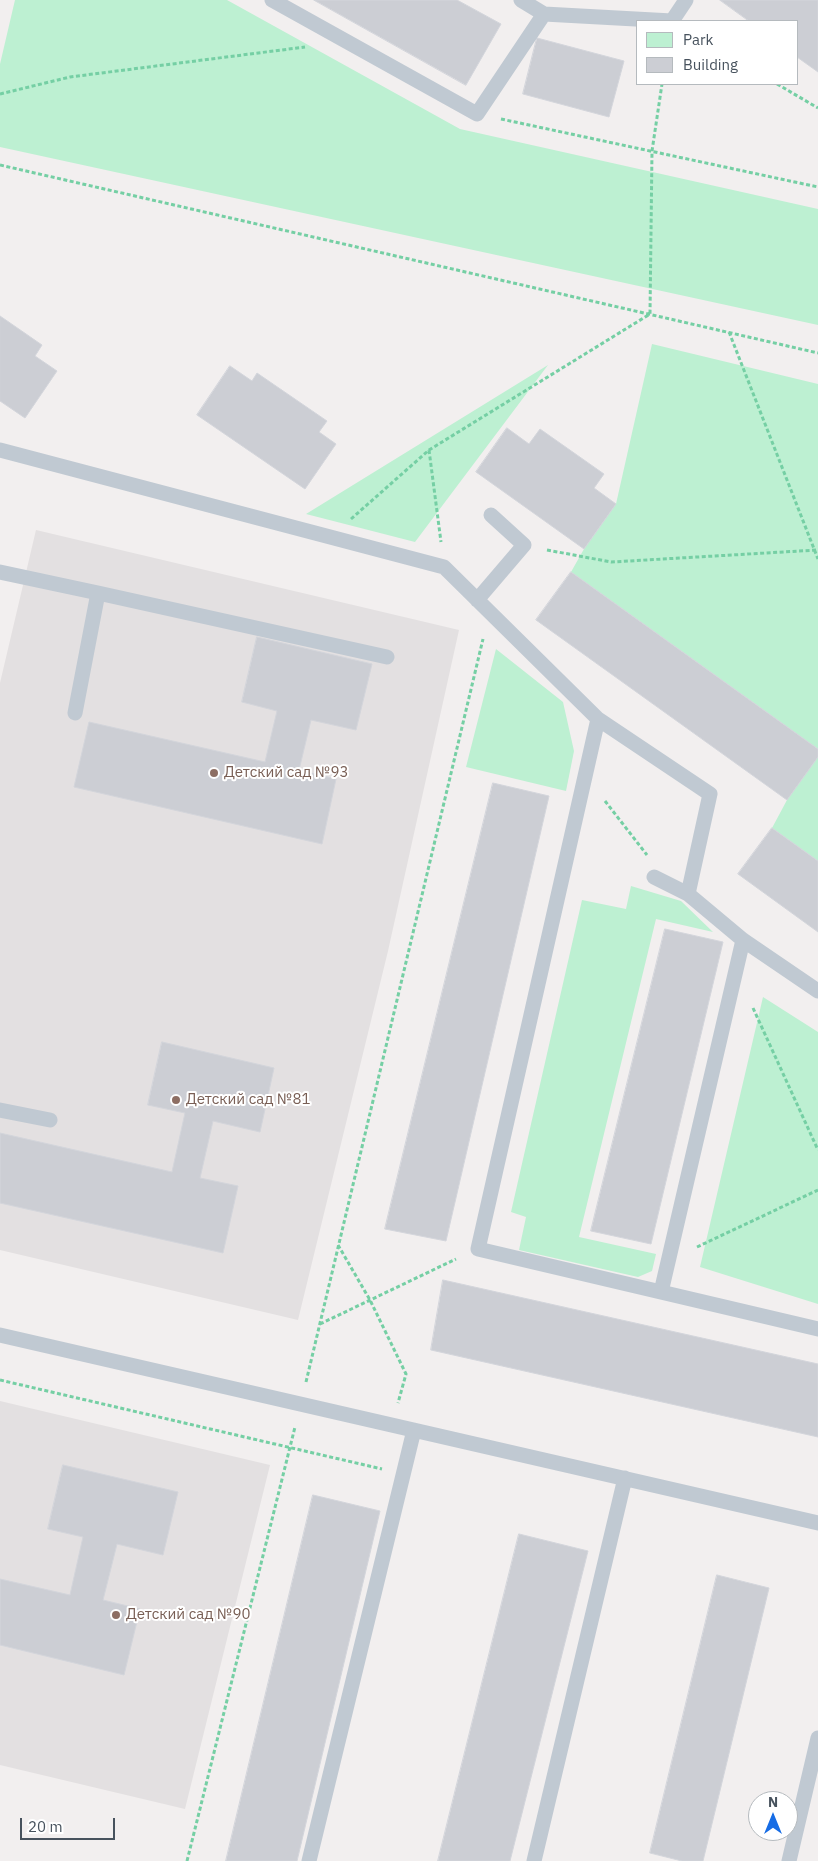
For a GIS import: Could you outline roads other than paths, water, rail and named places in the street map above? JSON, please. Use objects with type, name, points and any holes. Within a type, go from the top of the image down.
[{"type":"lane","points":[[272,0],[477,114],[544,14]]},
{"type":"lane","points":[[521,0],[544,14],[654,20]]},
{"type":"lane","points":[[673,20],[686,0]]},
{"type":"lane","points":[[0,450],[444,567],[598,719],[710,794],[688,894]]},
{"type":"lane","points":[[477,600],[524,545],[492,515]]},
{"type":"lane","points":[[0,572],[387,657]]},
{"type":"lane","points":[[75,713],[98,593]]},
{"type":"lane","points":[[598,719],[478,1249],[818,1329]]},
{"type":"lane","points":[[654,877],[688,894],[744,940],[818,991]]},
{"type":"lane","points":[[661,1292],[744,940]]},
{"type":"lane","points":[[0,1110],[50,1120]]},
{"type":"lane","points":[[0,1335],[818,1523]]},
{"type":"lane","points":[[309,1861],[414,1430]]},
{"type":"lane","points":[[534,1861],[625,1478]]},
{"type":"lane","points":[[790,1861],[818,1738]]},
{"type":"place","name":"Детский сад №93","points":[[214,773]]},
{"type":"place","name":"Детский сад №81","points":[[176,1100]]},
{"type":"place","name":"Детский сад №90","points":[[116,1615]]}]
